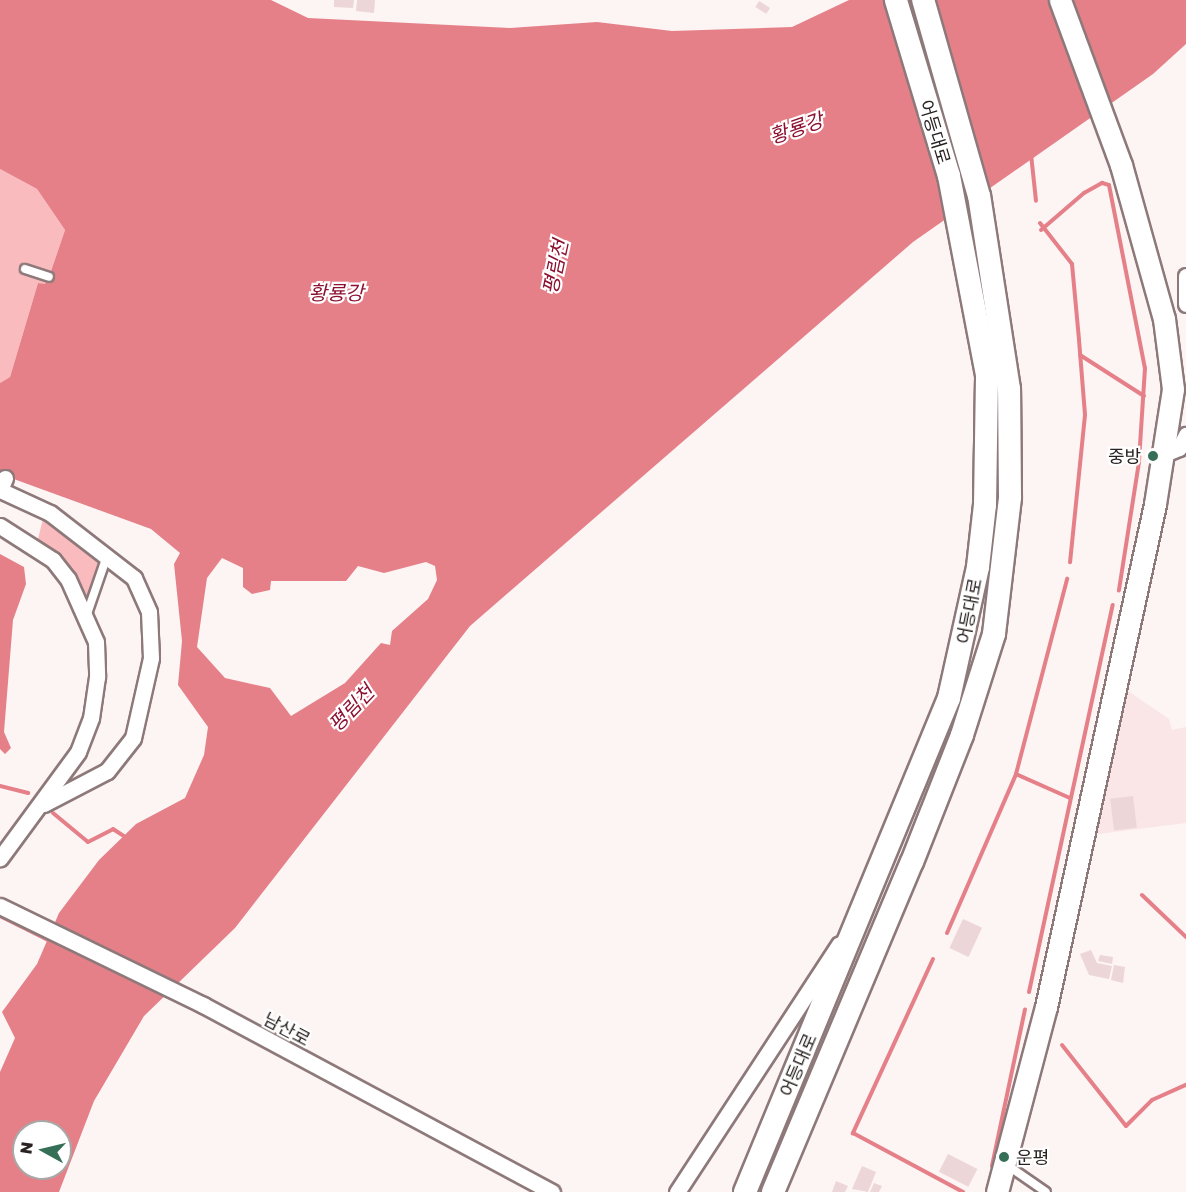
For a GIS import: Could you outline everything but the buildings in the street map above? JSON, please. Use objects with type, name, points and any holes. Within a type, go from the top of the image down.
[{"type":"main road","name":"어등대로","points":[[745,1192],[872,894],[949,698],[969,620],[985,505],[987,375],[974,299],[949,176],[896,0]]},
{"type":"main road","name":"어등대로","points":[[773,1192],[921,841],[994,634],[1010,497],[1009,389],[997,288],[979,196],[923,0]]},
{"type":"main road","points":[[997,1192],[1007,1165],[1164,454],[1173,389],[1169,349],[1121,165],[1060,0]]},
{"type":"street","points":[[1186,276],[1186,304]]},
{"type":"street","points":[[1164,454],[1179,448],[1186,435]]},
{"type":"street","points":[[5,478],[0,490],[50,513],[107,554],[134,578],[149,612],[152,658],[133,738],[107,771],[44,804]]},
{"type":"street","points":[[0,526],[53,560],[87,614],[96,642],[91,718],[78,752],[44,804],[0,858]]},
{"type":"street","points":[[677,1192],[872,894]]},
{"type":"street","name":"남산로","points":[[0,906],[203,1005],[552,1192]]},
{"type":"lane","points":[[26,269],[49,278]]},
{"type":"lane","points":[[87,614],[107,554]]},
{"type":"lane","points":[[1007,1165],[1046,1192]]},
{"type":"shaded area","points":[[0,169],[37,189],[65,230],[45,285],[38,283],[10,377],[0,383]]},
{"type":"shaded area","points":[[44,515],[97,558],[101,568],[88,598],[38,539]]},
{"type":"shaded area","points":[[1122,687],[1169,719],[1172,730],[1186,727],[1186,823],[1090,835]]},
{"type":"water","name":"황룡강","points":[[0,0],[271,0],[308,18],[510,28],[597,22],[672,31],[792,27],[849,0],[1186,0],[1186,44],[1153,74],[913,242],[470,626],[235,928],[144,1016],[94,1101],[72,1158],[72,1120],[12,1120],[12,1180],[64,1180],[59,1192],[0,1192],[0,1072],[15,1038],[2,1012],[37,964],[59,913],[99,860],[136,824],[185,798],[204,755],[208,727],[178,685],[182,641],[174,564],[180,553],[151,529],[0,474],[0,383],[10,377],[38,283],[45,284],[49,277],[65,230],[37,189],[0,169]],"holes":[[[222,558],[243,568],[243,587],[252,594],[270,590],[271,581],[346,581],[358,566],[384,573],[426,562],[435,566],[437,580],[428,599],[392,631],[390,645],[381,643],[345,683],[291,716],[270,688],[225,678],[197,647],[207,578]]]},
{"type":"water","points":[[0,554],[24,567],[26,584],[13,620],[4,732],[11,748],[5,754],[0,749]]},
{"type":"waterway","points":[[1031,154],[1036,201]]},
{"type":"waterway","points":[[1041,230],[1084,193],[1102,183],[1109,185],[1145,368],[1139,462],[1119,590]]},
{"type":"waterway","points":[[1040,223],[1072,264],[1079,340],[1085,415],[1070,562]]},
{"type":"waterway","points":[[1080,355],[1144,396]]},
{"type":"waterway","points":[[947,933],[1016,774],[1067,579]]},
{"type":"waterway","points":[[1029,992],[1113,605]]},
{"type":"waterway","points":[[1016,774],[1070,798]]},
{"type":"waterway","points":[[0,786],[28,793]]},
{"type":"waterway","points":[[53,813],[88,842],[113,829],[130,840]]},
{"type":"waterway","points":[[1142,895],[1186,937]]},
{"type":"waterway","points":[[0,916],[50,941]]},
{"type":"waterway","points":[[933,959],[853,1133],[963,1192]]},
{"type":"waterway","points":[[992,1166],[1025,1009]]},
{"type":"waterway","points":[[1062,1045],[1126,1126],[1152,1100],[1186,1085]]},
{"type":"place","name":"중방","points":[[1153,456]]},
{"type":"place","name":"운평","points":[[1004,1157]]},
{"type":"water label","name":"평림천","points":[[555,267]]},
{"type":"water label","name":"평림천","points":[[351,708]]}]
